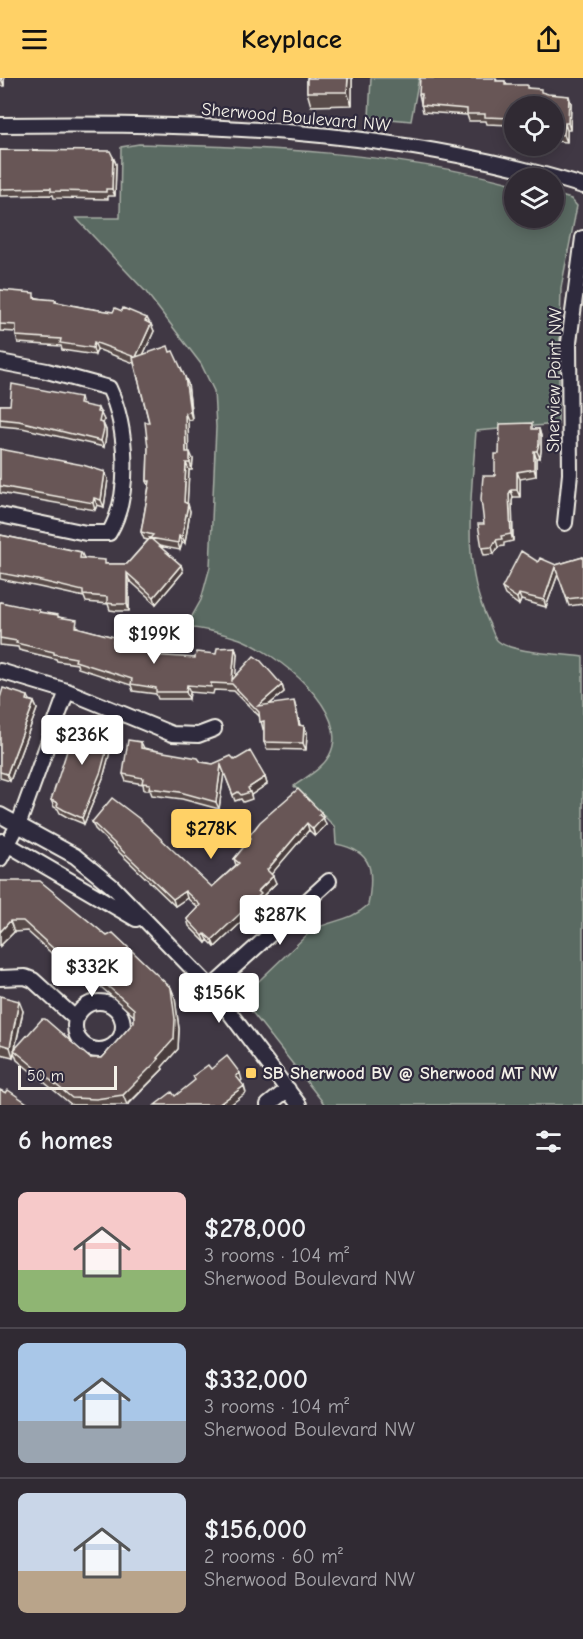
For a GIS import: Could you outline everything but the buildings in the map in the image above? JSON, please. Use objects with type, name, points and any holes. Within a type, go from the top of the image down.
[{"type":"street","name":"Sherwood Boulevard NW","points":[[0,125],[191,127],[343,136],[467,155],[583,186]]},
{"type":"street","name":"Sherview Point NW","points":[[565,523],[570,474],[569,342],[583,238]]},
{"type":"street","points":[[0,362],[47,371],[109,388],[117,405],[124,467],[118,518],[109,533],[86,533],[0,515]]},
{"type":"street","points":[[0,671],[67,691],[172,734],[198,735],[214,729]]},
{"type":"street","points":[[0,859],[4,842],[19,823],[67,691]]},
{"type":"street","points":[[0,815],[19,823],[75,856],[113,887],[211,988],[299,1105]]},
{"type":"street","points":[[4,842],[153,930]]},
{"type":"street","points":[[211,988],[329,881]]},
{"type":"street","points":[[0,978],[25,976],[33,980],[76,1019]]},
{"type":"street","points":[[268,1105],[288,1089]]},
{"type":"green space","points":[[371,78],[419,78],[411,121],[369,117]]},
{"type":"green space","points":[[139,144],[328,153],[468,173],[504,182],[504,228],[564,228],[564,197],[571,199],[577,206],[561,288],[558,424],[476,431],[470,527],[474,575],[479,598],[496,639],[505,645],[526,651],[583,657],[583,1105],[325,1105],[241,998],[312,930],[355,914],[368,905],[371,873],[364,858],[358,852],[336,844],[335,827],[294,786],[318,769],[329,756],[334,739],[331,721],[321,703],[291,671],[255,646],[226,635],[186,627],[201,600],[210,567],[216,427],[214,391],[201,364],[146,292],[76,218],[120,218],[121,147]]},
{"type":"place","name":"SB Sherwood BV @ Sherwood MT NW","points":[[251,1073]]}]
